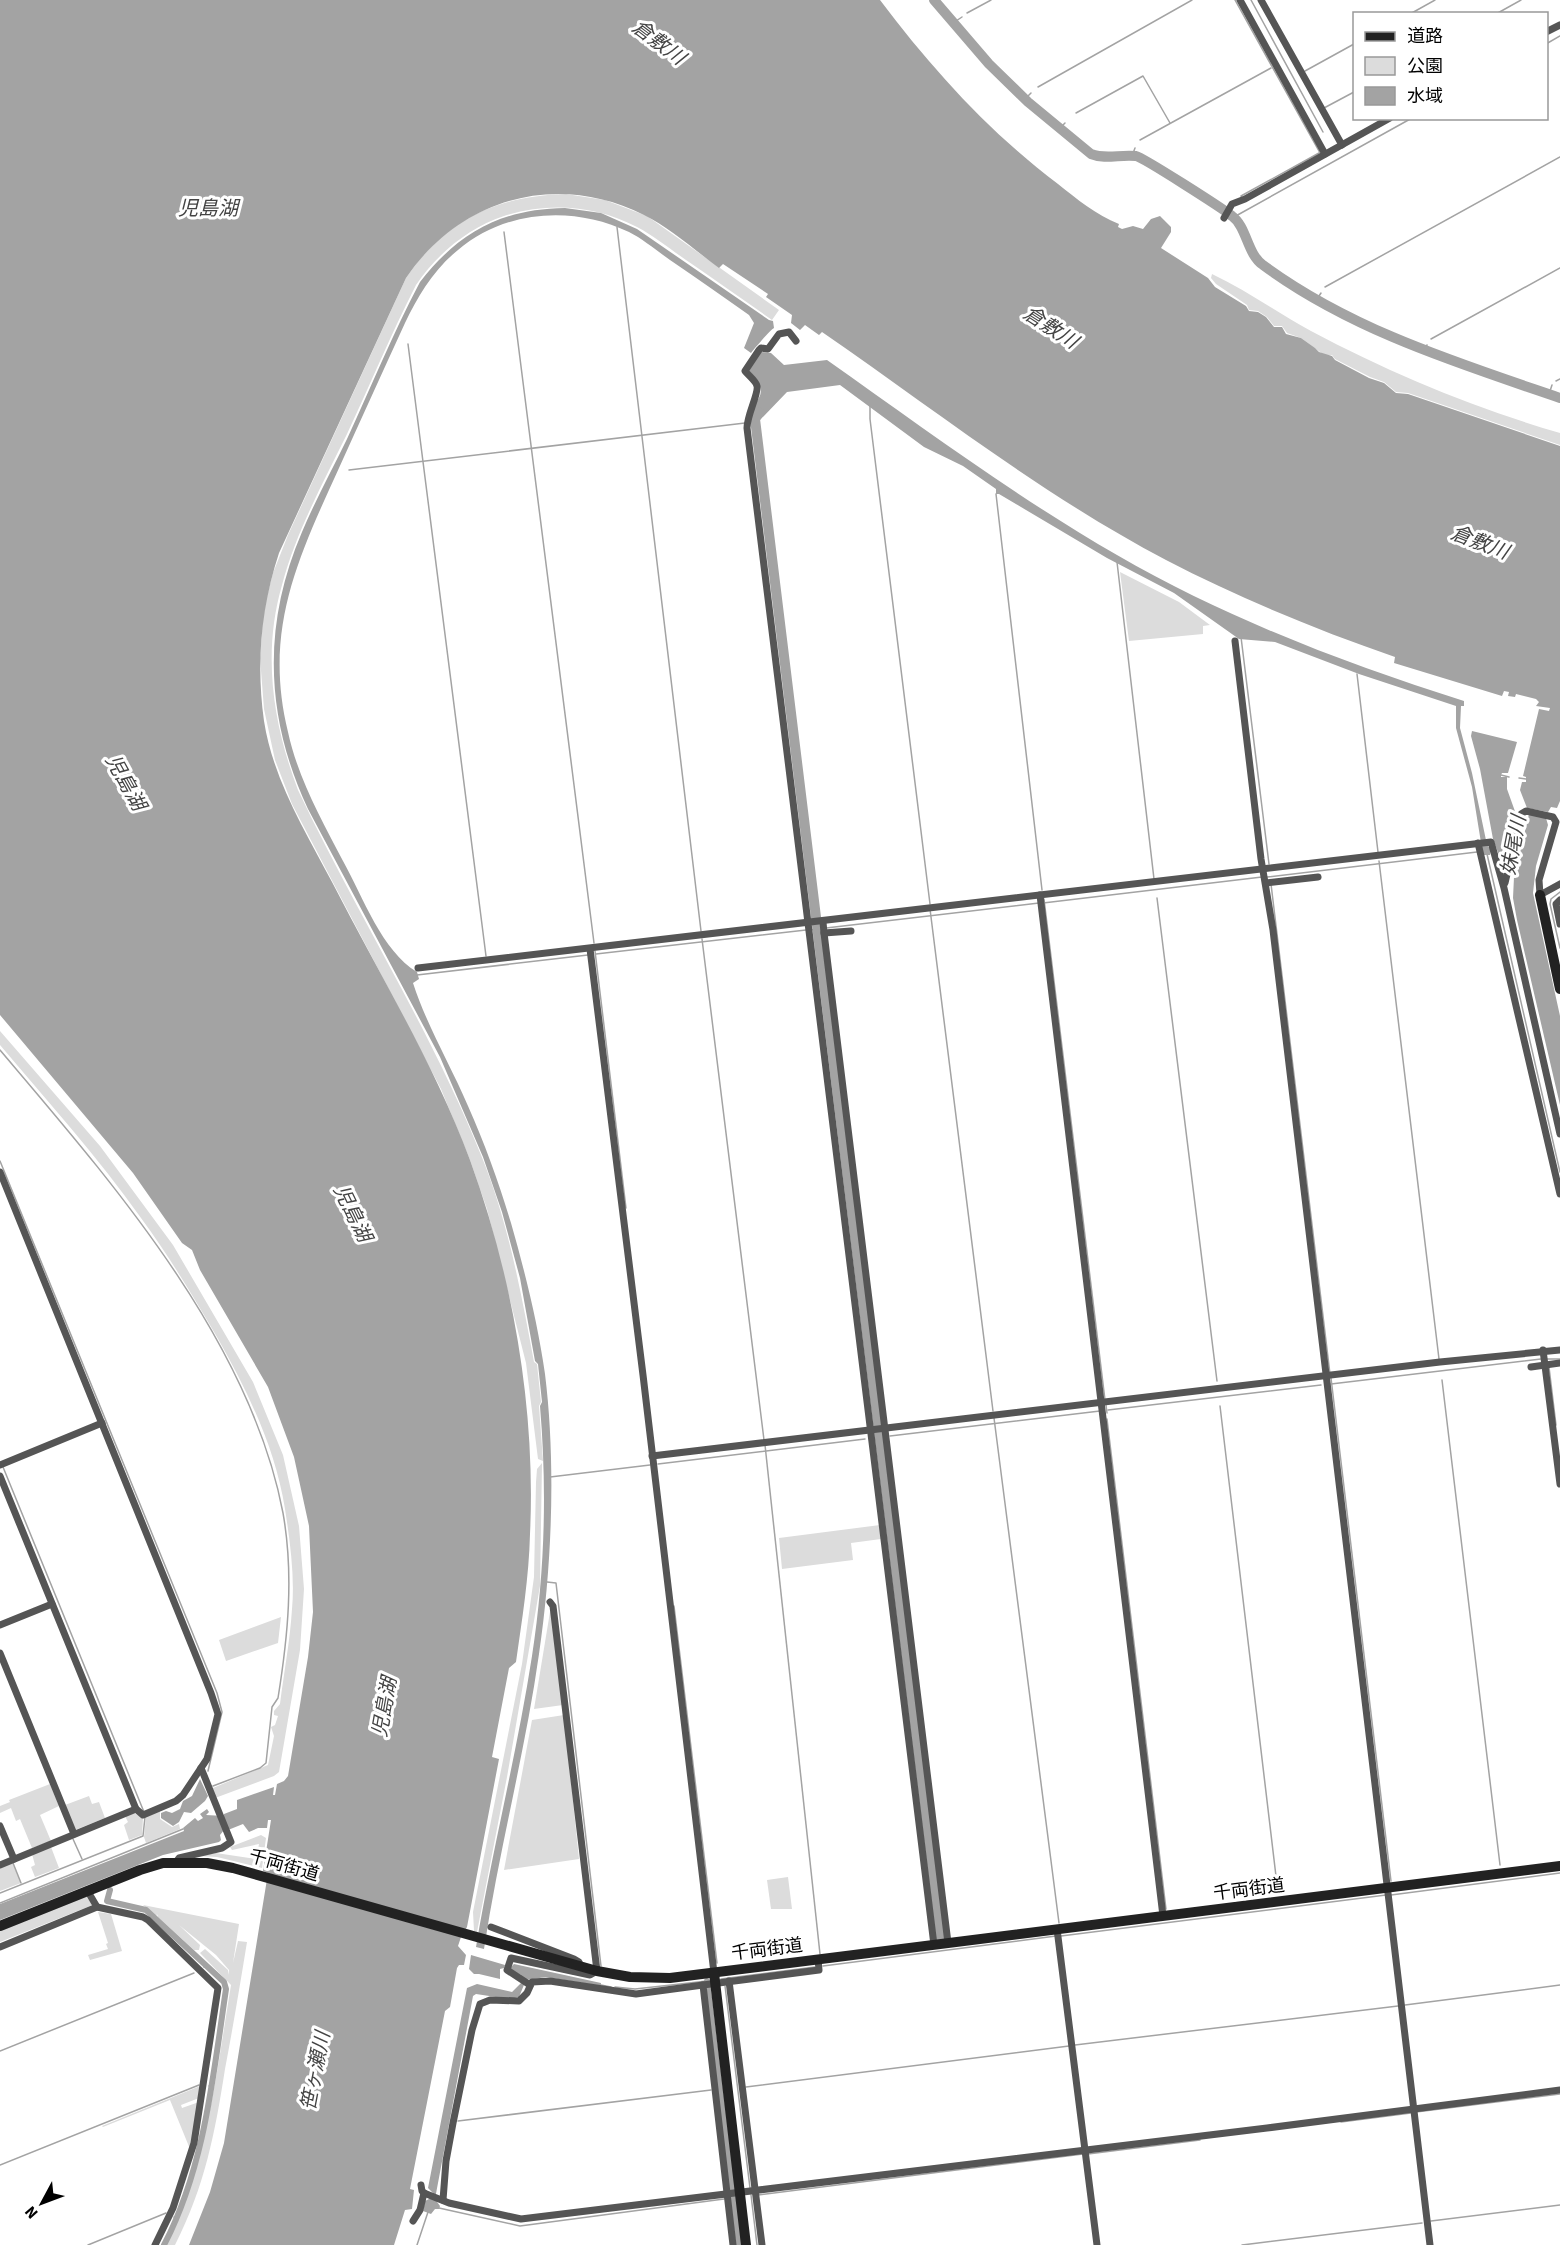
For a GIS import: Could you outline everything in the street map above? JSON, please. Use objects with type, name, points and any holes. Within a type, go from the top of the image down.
[{"type":"street","points":[[1240,0],[1325,154]]},
{"type":"street","points":[[1261,0],[1342,145]]},
{"type":"street","points":[[1224,218],[1232,204],[1245,199],[1386,120]]},
{"type":"street","points":[[796,341],[789,332],[783,332],[768,350],[761,348],[752,359],[745,372],[756,383],[758,389],[747,422],[934,1945]]},
{"type":"street","points":[[1235,641],[1267,876],[1328,1376],[1430,2245]]},
{"type":"street","points":[[1504,888],[1523,811],[1541,813],[1557,819],[1539,880],[1540,896],[1560,989]]},
{"type":"street","points":[[1551,839],[1560,841]]},
{"type":"street","points":[[1481,846],[1560,1194]]},
{"type":"street","points":[[1267,876],[1494,846],[1560,1134]]},
{"type":"street","points":[[823,927],[930,908],[1041,900],[1154,881],[1267,876],[1318,877]]},
{"type":"street","points":[[1540,896],[1560,884]]},
{"type":"street","points":[[1041,900],[1164,1916]]},
{"type":"street","points":[[1560,900],[1556,904],[1560,924]]},
{"type":"street","points":[[418,968],[592,951],[702,935],[809,926],[851,931]]},
{"type":"street","points":[[823,927],[948,1943]]},
{"type":"street","points":[[592,951],[654,1459],[709,1982],[744,2193],[762,2245]]},
{"type":"street","points":[[0,1172],[218,1714],[207,1760],[186,1792],[176,1801],[145,1814],[136,1809],[98,1706],[52,1604],[0,1476]]},
{"type":"street","points":[[1531,1367],[1560,1350]]},
{"type":"street","points":[[1546,1360],[1560,1484]]},
{"type":"street","points":[[654,1459],[764,1443],[872,1430],[885,1433],[1328,1376],[1546,1360],[1560,1363]]},
{"type":"street","points":[[2,1465],[102,1423]]},
{"type":"street","points":[[550,1602],[553,1605],[597,1971],[590,1975],[511,1958],[507,1967],[510,1973],[526,1982],[545,1980],[636,1994],[729,1981],[818,1964]]},
{"type":"street","points":[[0,1625],[52,1604]]},
{"type":"street","points":[[0,1653],[74,1834]]},
{"type":"street","points":[[176,1862],[178,1857],[226,1846],[231,1842],[201,1768]]},
{"type":"street","points":[[0,1865],[136,1809]]},
{"type":"street","points":[[0,1826],[14,1859]]},
{"type":"street","name":"千両街道","points":[[0,1926],[140,1870],[176,1862],[207,1863],[258,1875],[597,1971],[619,1976],[709,1982],[948,1943],[1058,1934],[1164,1916],[1387,1893],[1560,1866]]},
{"type":"street","points":[[87,1890],[97,1907]]},
{"type":"street","points":[[0,1947],[97,1907],[148,1920],[218,1988],[194,2143],[173,2208],[155,2245]]},
{"type":"street","points":[[491,1928],[574,1959],[581,1967]]},
{"type":"street","points":[[1058,1934],[1097,2245]]},
{"type":"street","points":[[729,1981],[746,2245]]},
{"type":"street","points":[[413,2221],[434,2196],[446,2161],[477,2009],[484,2001],[519,2001],[527,1993],[526,1982]]},
{"type":"street","points":[[421,2185],[434,2196],[509,2218],[521,2219],[1084,2153],[1560,2090]]},
{"type":"street","points":[[733,2245],[744,2193]]},
{"type":"green space","points":[[566,194],[605,200],[647,216],[779,310],[772,320],[650,234],[621,220],[588,210],[537,209],[504,216],[478,227],[454,243],[416,285],[311,508],[282,585],[276,611],[272,663],[273,689],[282,740],[298,790],[439,1062],[481,1155],[499,1205],[519,1283],[534,1362],[537,1364],[543,1461],[538,1459],[526,1363],[487,1209],[470,1160],[441,1089],[292,804],[275,760],[264,709],[260,658],[263,619],[273,573],[288,535],[406,278],[438,240],[475,215],[517,200]]},
{"type":"green space","points":[[1212,274],[1311,331],[1371,361],[1464,401],[1560,433],[1560,445],[1408,393],[1396,392],[1384,382],[1335,359],[1332,355],[1324,355],[1301,338],[1287,333],[1282,326],[1274,326],[1258,311],[1249,310],[1247,305],[1216,284],[1211,278]]},
{"type":"green space","points":[[1120,572],[1179,602],[1210,625],[1203,626],[1203,634],[1129,641]]},
{"type":"green space","points":[[0,1031],[100,1146],[173,1245],[253,1382],[283,1455],[299,1526],[304,1589],[300,1650],[279,1772],[274,1776],[215,1798],[213,1788],[268,1765],[274,1736],[271,1727],[275,1725],[278,1716],[274,1715],[274,1711],[280,1704],[290,1633],[293,1584],[287,1521],[275,1464],[259,1420],[239,1378],[180,1276],[108,1173],[0,1045]]},
{"type":"green space","points":[[542,1463],[540,1586],[477,1932],[474,1931],[473,1912],[522,1664],[534,1577],[537,1469]]},
{"type":"green space","points":[[880,1525],[881,1539],[851,1543],[853,1560],[782,1569],[779,1538]]},
{"type":"green space","points":[[553,1611],[563,1705],[534,1709],[550,1612]]},
{"type":"green space","points":[[281,1617],[278,1643],[226,1661],[219,1640]]},
{"type":"green space","points":[[564,1715],[579,1859],[504,1870],[532,1720]]},
{"type":"green space","points":[[50,1784],[59,1806],[40,1815],[51,1841],[32,1848],[20,1819],[16,1821],[11,1808],[0,1813],[0,1806],[10,1802],[9,1800]]},
{"type":"green space","points":[[89,1796],[92,1804],[99,1802],[105,1818],[75,1830],[65,1805]]},
{"type":"green space","points":[[160,1810],[160,1819],[172,1827],[179,1824],[180,1829],[146,1843],[144,1837],[146,1817]]},
{"type":"green space","points":[[134,1813],[143,1818],[142,1835],[129,1840],[124,1825],[128,1822],[125,1816]]},
{"type":"green space","points":[[261,1835],[266,1838],[262,1868],[217,1857],[198,1856],[216,1853],[256,1859],[259,1844],[232,1850],[230,1847]]},
{"type":"green space","points":[[51,1847],[59,1868],[35,1877],[31,1867],[35,1865],[32,1854]]},
{"type":"green space","points":[[12,1862],[21,1883],[0,1891],[0,1867]]},
{"type":"green space","points":[[788,1877],[792,1909],[771,1909],[767,1880]]},
{"type":"green space","points":[[86,1896],[92,1904],[90,1906],[0,1942],[0,1930]]},
{"type":"green space","points":[[143,1905],[239,1924],[233,1963],[238,1941],[247,1942],[208,2159],[194,2202],[175,2245],[167,2245],[181,2213],[201,2150],[215,2085],[231,1985],[200,1953],[205,1949],[228,1970],[228,1975],[229,1970],[216,1955],[179,1925],[200,1945],[199,1950],[194,1950],[157,1914],[156,1917]]},
{"type":"green space","points":[[98,1912],[111,1914],[122,1951],[90,1960],[88,1955],[108,1949]]},
{"type":"green space","points":[[200,2086],[199,2098],[181,2105],[182,2108],[199,2102],[190,2149],[170,2100],[102,2126]]},
{"type":"water","name":"児島湖","points":[[0,0],[880,0],[941,75],[1008,143],[1087,206],[1119,224],[1118,227],[1122,229],[1133,226],[1143,229],[1151,219],[1160,216],[1171,227],[1171,232],[1161,248],[1208,278],[1215,287],[1246,306],[1249,311],[1258,312],[1266,317],[1274,327],[1282,327],[1286,334],[1301,338],[1319,352],[1332,356],[1335,360],[1369,378],[1384,383],[1396,393],[1408,394],[1560,446],[1560,801],[1557,808],[1551,807],[1548,812],[1527,808],[1520,790],[1522,782],[1526,782],[1526,777],[1523,776],[1539,709],[1549,711],[1550,708],[1536,706],[1539,702],[1536,699],[1516,694],[1515,697],[1508,696],[1509,692],[1504,691],[1502,696],[1394,663],[1395,657],[1279,613],[1166,560],[1033,480],[822,332],[819,335],[805,325],[800,330],[791,323],[792,315],[766,297],[768,294],[723,264],[719,268],[673,233],[644,215],[611,202],[578,195],[545,195],[513,200],[482,211],[454,228],[428,251],[406,278],[279,553],[264,615],[260,657],[264,721],[268,742],[282,784],[423,1054],[470,1160],[485,1205],[509,1297],[525,1392],[529,1439],[531,1487],[529,1550],[516,1662],[509,1668],[492,1757],[499,1759],[467,1927],[458,1946],[466,1955],[464,1965],[459,1965],[457,1968],[450,2007],[445,2011],[410,2189],[414,2190],[412,2209],[405,2210],[394,2245],[189,2245],[210,2192],[224,2143],[268,1873],[263,1871],[271,1820],[268,1820],[267,1828],[258,1828],[249,1832],[243,1824],[228,1830],[228,1825],[220,1835],[219,1842],[163,1855],[0,1920],[0,1904],[184,1831],[183,1828],[195,1818],[198,1821],[203,1818],[200,1814],[207,1809],[209,1812],[206,1815],[224,1816],[237,1809],[237,1800],[274,1787],[273,1795],[275,1795],[277,1784],[288,1776],[308,1657],[313,1612],[309,1526],[294,1457],[268,1387],[200,1270],[192,1250],[182,1243],[133,1173],[0,1015]]},
{"type":"water","points":[[565,208],[601,213],[637,229],[773,321],[774,328],[751,353],[744,348],[754,323],[749,315],[639,238],[608,223],[563,215],[540,216],[497,227],[477,237],[449,257],[434,274],[405,323],[324,501],[298,564],[282,627],[280,660],[281,695],[288,732],[304,782],[374,922],[393,951],[417,972],[419,979],[413,983],[419,999],[474,1120],[502,1193],[526,1279],[542,1355],[551,1443],[550,1550],[547,1585],[533,1691],[484,1949],[476,1947],[526,1692],[540,1593],[544,1531],[544,1468],[540,1406],[542,1402],[538,1364],[535,1361],[520,1278],[502,1212],[483,1157],[440,1057],[308,809],[294,774],[283,740],[277,705],[274,671],[275,636],[280,602],[289,567],[302,532],[420,282],[450,249],[483,227],[521,213]]},
{"type":"water","points":[[761,352],[771,353],[784,365],[827,360],[970,461],[1079,533],[1200,599],[1330,655],[1464,701],[1464,706],[1461,706],[1460,728],[1487,845],[1491,850],[1490,855],[1483,855],[1472,787],[1456,728],[1456,706],[1359,674],[1275,642],[1239,639],[1174,593],[1107,558],[996,494],[996,489],[963,466],[924,447],[840,385],[787,392],[759,421],[759,424],[752,424],[753,408],[761,393],[760,387],[748,370]]},
{"type":"water","points":[[1472,731],[1517,742],[1508,773],[1501,775],[1501,777],[1507,777],[1507,789],[1517,817],[1508,855],[1499,855],[1493,839],[1480,769],[1471,736]]},
{"type":"water","name":"妹尾川","points":[[1529,814],[1546,818],[1548,825],[1536,866],[1533,893],[1560,1016],[1560,1105],[1513,898],[1514,877]]},
{"type":"water","points":[[200,1779],[208,1796],[205,1801],[191,1813],[184,1812],[179,1822],[173,1826],[161,1818],[161,1813],[166,1811],[172,1813],[180,1809],[183,1801],[192,1796]]},
{"type":"water","points":[[471,1955],[505,1965],[500,1969],[500,1979],[474,1974],[469,1969]]},
{"type":"water","points":[[514,1964],[601,1983],[601,1986],[546,1977],[526,1980],[519,1997],[509,1999],[476,1994],[473,1996],[435,2199],[440,2206],[431,2214],[423,2211],[425,2201],[433,2197],[433,2193],[428,2188],[467,1988],[477,1984],[512,1992],[522,1982],[521,1975],[509,1969]]},
{"type":"waterway","points":[[934,0],[989,64],[1028,102],[1091,154],[1102,157],[1136,156],[1199,194],[1232,216],[1241,227],[1258,260],[1297,288],[1332,308],[1406,343],[1560,398]]},
{"type":"waterway","points":[[967,13],[991,0]]},
{"type":"waterway","points":[[1038,87],[1192,0]]},
{"type":"waterway","points":[[1235,0],[1320,153]]},
{"type":"waterway","points":[[1251,0],[1323,132]]},
{"type":"waterway","points":[[1414,12],[1435,0]]},
{"type":"waterway","points":[[1500,12],[1521,0]]},
{"type":"waterway","points":[[953,23],[962,17]]},
{"type":"waterway","points":[[1548,43],[1560,36]]},
{"type":"waterway","points":[[1305,71],[1353,45]]},
{"type":"waterway","points":[[1140,140],[1271,68]]},
{"type":"waterway","points":[[1076,113],[1143,76],[1170,123]]},
{"type":"waterway","points":[[1025,99],[1031,93]]},
{"type":"waterway","points":[[1324,108],[1353,93]]},
{"type":"waterway","points":[[1234,217],[1408,120]]},
{"type":"waterway","points":[[1060,128],[1065,123]]},
{"type":"waterway","points":[[1132,156],[1135,148]]},
{"type":"waterway","points":[[1242,198],[1241,196],[1319,153]]},
{"type":"waterway","points":[[1325,287],[1560,157]]},
{"type":"waterway","points":[[617,227],[701,931]]},
{"type":"waterway","points":[[504,232],[594,943]]},
{"type":"waterway","points":[[1431,339],[1560,268]]},
{"type":"waterway","points":[[1317,299],[1321,293]]},
{"type":"waterway","points":[[408,344],[486,956]]},
{"type":"waterway","points":[[1424,350],[1427,345]]},
{"type":"waterway","points":[[1556,381],[1560,379]]},
{"type":"waterway","points":[[1549,394],[1552,385]]},
{"type":"waterway","points":[[870,406],[930,904]]},
{"type":"waterway","points":[[759,412],[755,419],[941,1938]]},
{"type":"waterway","points":[[349,470],[745,423]]},
{"type":"waterway","points":[[996,494],[1042,890]]},
{"type":"waterway","points":[[1117,562],[1154,879]]},
{"type":"waterway","points":[[1241,637],[1269,864]]},
{"type":"waterway","points":[[1357,674],[1378,852]]},
{"type":"waterway","points":[[1501,775],[1509,777]]},
{"type":"waterway","points":[[1519,778],[1526,779]]},
{"type":"waterway","points":[[1267,877],[1477,852]]},
{"type":"waterway","points":[[1487,854],[1560,1172]]},
{"type":"waterway","points":[[1379,861],[1439,1359]]},
{"type":"waterway","points":[[1043,903],[1262,877]]},
{"type":"waterway","points":[[1271,884],[1330,1374]]},
{"type":"waterway","points":[[1560,892],[1551,899],[1550,904],[1560,948]]},
{"type":"waterway","points":[[1157,898],[1217,1381]]},
{"type":"waterway","points":[[1044,899],[1105,1400]]},
{"type":"waterway","points":[[826,928],[1039,903]]},
{"type":"waterway","points":[[930,909],[993,1411]]},
{"type":"waterway","points":[[811,930],[821,928]]},
{"type":"waterway","points":[[596,954],[806,930]]},
{"type":"waterway","points":[[702,939],[764,1440]]},
{"type":"waterway","points":[[595,951],[626,1208]]},
{"type":"waterway","points":[[417,975],[588,955]]},
{"type":"waterway","points":[[0,1050],[130,1208],[171,1265],[208,1325],[240,1386],[266,1449],[283,1513],[288,1559],[287,1629],[278,1698],[272,1707],[266,1763],[260,1768],[213,1786]]},
{"type":"waterway","points":[[0,1161],[217,1693],[222,1712],[208,1771]]},
{"type":"waterway","points":[[1331,1384],[1541,1359]]},
{"type":"waterway","points":[[1546,1359],[1560,1359]]},
{"type":"waterway","points":[[1549,1367],[1556,1425]]},
{"type":"waterway","points":[[1331,1378],[1391,1881]]},
{"type":"waterway","points":[[1442,1380],[1500,1865]]},
{"type":"waterway","points":[[1108,1410],[1321,1385]]},
{"type":"waterway","points":[[1106,1405],[1107,1413]]},
{"type":"waterway","points":[[1220,1406],[1278,1893]]},
{"type":"waterway","points":[[890,1436],[1100,1411]]},
{"type":"waterway","points":[[994,1418],[1059,1923]]},
{"type":"waterway","points":[[1107,1419],[1166,1909]]},
{"type":"waterway","points":[[658,1464],[865,1439]]},
{"type":"waterway","points":[[765,1445],[820,1954]]},
{"type":"waterway","points":[[550,1477],[650,1465]]},
{"type":"waterway","points":[[3,1467],[144,1812]]},
{"type":"waterway","points":[[547,1582],[556,1583],[601,1966]]},
{"type":"waterway","points":[[674,1606],[717,1963]]},
{"type":"waterway","points":[[0,1893],[143,1836],[145,1817]]},
{"type":"waterway","points":[[0,1903],[183,1829]]},
{"type":"waterway","points":[[73,1839],[82,1859]]},
{"type":"waterway","points":[[13,1863],[21,1883]]},
{"type":"waterway","points":[[1391,1895],[1560,1873]]},
{"type":"waterway","points":[[110,1890],[107,1901],[146,1910],[224,1982],[226,1989],[206,2120],[189,2184],[164,2245]]},
{"type":"waterway","points":[[1061,1936],[1386,1895]]},
{"type":"waterway","points":[[823,1966],[1056,1936]]},
{"type":"waterway","points":[[721,1979],[815,1967]]},
{"type":"waterway","points":[[0,2051],[194,1973]]},
{"type":"waterway","points":[[615,1987],[635,1989],[707,1981]]},
{"type":"waterway","points":[[707,1981],[739,2245]]},
{"type":"waterway","points":[[601,1985],[611,1987]]},
{"type":"waterway","points":[[1405,2005],[1560,1985]]},
{"type":"waterway","points":[[725,1986],[750,2188]]},
{"type":"waterway","points":[[1075,2045],[1398,2006]]},
{"type":"waterway","points":[[746,2087],[1069,2046]]},
{"type":"waterway","points":[[0,2165],[199,2085]]},
{"type":"waterway","points":[[458,2121],[711,2090]]},
{"type":"waterway","points":[[1416,2112],[1560,2094]]},
{"type":"waterway","points":[[1341,2122],[1411,2113]]},
{"type":"waterway","points":[[1088,2154],[1200,2140]]},
{"type":"waterway","points":[[758,2195],[1083,2154]]},
{"type":"waterway","points":[[751,2195],[757,2245]]},
{"type":"waterway","points":[[439,2208],[520,2226],[724,2199]]},
{"type":"waterway","points":[[1431,2221],[1560,2205]]},
{"type":"waterway","points":[[417,2245],[428,2212]]},
{"type":"waterway","points":[[88,2245],[166,2213]]},
{"type":"waterway","points":[[1242,2245],[1422,2223]]},
{"type":"water label","name":"倉敷川","points":[[659,42]]},
{"type":"water label","name":"倉敷川","points":[[1051,327]]},
{"type":"water label","name":"倉敷川","points":[[1480,542]]},
{"type":"water label","name":"笹ヶ瀬川","points":[[315,2071]]}]
